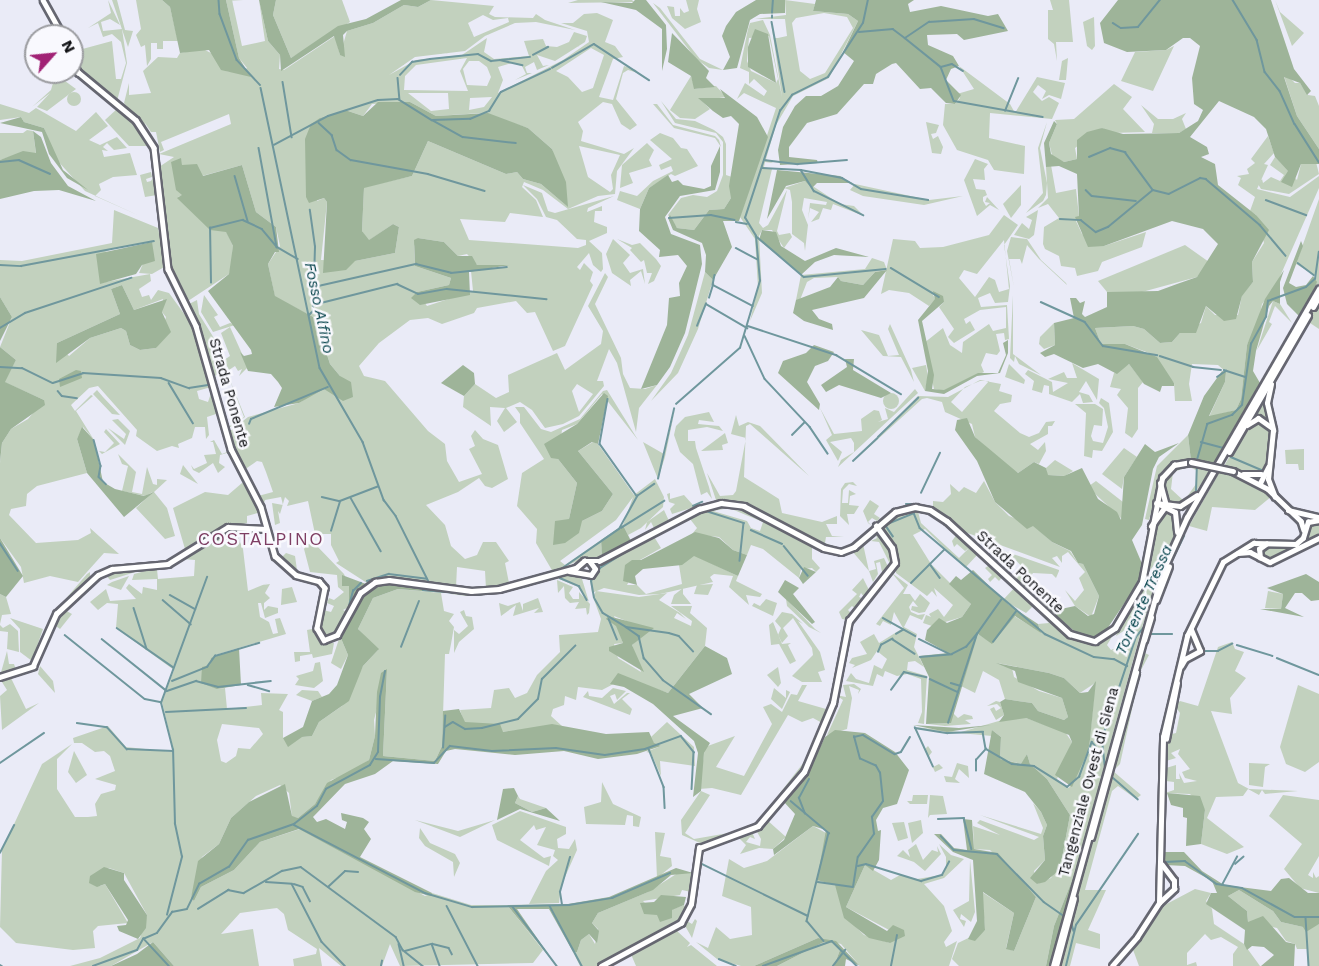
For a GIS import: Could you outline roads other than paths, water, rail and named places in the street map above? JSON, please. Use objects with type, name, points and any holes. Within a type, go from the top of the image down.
[{"type":"highway","name":"Tangenziale Ovest di Siena","points":[[1054,966],[1145,624],[1172,548],[1319,288]]},
{"type":"highway","name":"Tangenziale Ovest di Siena","points":[[1054,966],[1154,606],[1181,538],[1212,476],[1319,296]]},
{"type":"highway","points":[[1274,374],[1267,399],[1273,432],[1268,476],[1275,497]]},
{"type":"highway","points":[[1235,440],[1256,418],[1267,421],[1273,432]]},
{"type":"highway","points":[[1260,483],[1261,474],[1269,465]]},
{"type":"highway","points":[[1243,474],[1261,474]]},
{"type":"highway","points":[[1156,502],[1175,508],[1191,501],[1212,476]]},
{"type":"highway","points":[[1260,483],[1268,476]]},
{"type":"highway","points":[[1151,526],[1165,504],[1160,483]]},
{"type":"highway","points":[[1172,548],[1179,524],[1175,508]]},
{"type":"main road","points":[[43,0],[56,24]]},
{"type":"main road","name":"Strada Ponente","points":[[84,77],[136,120],[154,148],[168,269],[196,326],[231,448],[261,507],[266,529],[280,562],[298,576],[325,586],[326,596],[317,629],[326,641],[338,635],[360,593],[375,582],[389,580],[487,591],[611,555],[702,507],[721,503],[752,509],[835,552],[854,547],[876,526],[903,509],[934,512],[1070,634],[1095,641],[1115,628],[1141,585],[1160,483]]},
{"type":"main road","points":[[1160,483],[1172,467],[1191,462],[1243,474],[1260,483],[1301,521],[1304,533]]},
{"type":"main road","points":[[1286,509],[1318,519]]},
{"type":"main road","points":[[1159,903],[1164,729],[1186,641],[1219,568],[1250,545],[1268,543],[1293,545],[1304,533],[1307,523],[1318,519]]},
{"type":"main road","points":[[601,966],[679,925],[691,904],[698,849],[756,828],[801,777],[817,748],[833,705],[836,680],[850,619],[895,563],[892,548],[876,526]]},
{"type":"main road","points":[[0,678],[33,666],[56,614],[87,583],[104,572],[126,567],[165,565],[226,528],[266,529]]},
{"type":"main road","points":[[1236,554],[1250,552],[1260,560],[1271,562],[1318,538]]},
{"type":"main road","points":[[1260,560],[1259,549],[1268,543]]},
{"type":"main road","points":[[1250,545],[1250,552]]},
{"type":"main road","name":"Strada Ponente","points":[[561,571],[591,575],[594,568],[611,555]]},
{"type":"main road","points":[[590,562],[594,568]]},
{"type":"main road","points":[[581,564],[581,574]]},
{"type":"main road","points":[[1112,966],[1137,937],[1159,903],[1175,886],[1161,857],[1165,745],[1182,665],[1200,648],[1193,639],[1191,630]]},
{"type":"main road","points":[[1186,641],[1193,639]]},
{"type":"main road","points":[[1183,650],[1191,657]]},
{"type":"main road","points":[[1159,880],[1170,877]]},
{"type":"main road","points":[[1161,892],[1168,894]]},
{"type":"waterway","name":"Fosso Alfino","points":[[219,0],[220,14],[237,60],[260,85]]},
{"type":"waterway","points":[[772,13],[773,0]]},
{"type":"waterway","points":[[676,404],[740,348],[760,281],[756,236],[745,218],[780,111],[792,95],[828,77],[863,23],[868,0]]},
{"type":"waterway","points":[[1113,23],[1121,28],[1138,27],[1160,0]]},
{"type":"waterway","points":[[1233,0],[1257,40],[1265,72],[1280,91],[1295,124],[1319,162]]},
{"type":"waterway","points":[[859,32],[893,29],[905,38],[929,22],[974,19],[1004,28]]},
{"type":"waterway","points":[[772,22],[785,92]]},
{"type":"waterway","points":[[905,38],[941,67],[952,64],[963,71]]},
{"type":"waterway","points":[[552,68],[594,44],[649,80]]},
{"type":"waterway","points":[[533,55],[548,47]]},
{"type":"waterway","points":[[400,75],[412,62],[430,59],[478,54],[491,61],[530,57]]},
{"type":"waterway","points":[[500,60],[522,65]]},
{"type":"waterway","points":[[941,67],[954,101],[1043,117]]},
{"type":"waterway","points":[[274,145],[328,116],[378,100],[398,99],[432,120],[470,119],[489,111],[501,92],[550,69]]},
{"type":"waterway","points":[[398,78],[400,99]]},
{"type":"waterway","points":[[1005,111],[1018,79]]},
{"type":"waterway","points":[[283,82],[292,137]]},
{"type":"waterway","name":"Fosso Alfino","points":[[261,88],[320,368],[363,442],[384,500],[396,516],[429,582]]},
{"type":"waterway","points":[[432,120],[463,137],[516,143]]},
{"type":"waterway","points":[[319,123],[332,135],[337,150],[351,160],[428,174],[485,191]]},
{"type":"waterway","points":[[259,148],[277,247],[298,259]]},
{"type":"waterway","points":[[1089,157],[1110,148],[1125,152],[1153,190],[1169,194],[1200,178],[1206,179],[1260,225],[1286,256]]},
{"type":"waterway","points":[[0,162],[19,160],[50,174]]},
{"type":"waterway","points":[[764,160],[798,164],[847,160]]},
{"type":"waterway","points":[[762,168],[801,170],[842,178],[861,189],[928,200]]},
{"type":"waterway","points":[[801,170],[814,191],[863,215]]},
{"type":"waterway","points":[[235,176],[248,221]]},
{"type":"waterway","points":[[1086,190],[1092,196],[1136,201]]},
{"type":"waterway","points":[[1060,219],[1081,220],[1096,232],[1108,227],[1153,190]]},
{"type":"waterway","points":[[1266,200],[1306,215]]},
{"type":"waterway","points":[[309,315],[313,311],[315,247],[310,210]]},
{"type":"waterway","points":[[669,218],[711,215],[734,220]]},
{"type":"waterway","points":[[211,283],[210,228],[243,220],[262,229],[277,247]]},
{"type":"waterway","points":[[736,222],[747,224]]},
{"type":"waterway","points":[[756,236],[804,277],[886,269]]},
{"type":"waterway","points":[[0,265],[21,266],[154,241]]},
{"type":"waterway","points":[[736,248],[757,259]]},
{"type":"waterway","name":"Torrente Tressa","points":[[1197,460],[1207,424],[1232,415],[1242,405],[1251,344],[1266,317],[1268,301],[1306,287],[1315,279],[1319,252]]},
{"type":"waterway","points":[[1298,263],[1314,275]]},
{"type":"waterway","points":[[314,287],[416,264],[451,273],[507,267]]},
{"type":"waterway","points":[[891,268],[939,297]]},
{"type":"waterway","points":[[715,275],[713,285],[753,306]]},
{"type":"waterway","points":[[0,328],[25,313],[131,278]]},
{"type":"waterway","points":[[313,305],[397,284],[418,294],[447,289],[546,299]]},
{"type":"waterway","points":[[709,298],[713,285]]},
{"type":"waterway","points":[[1041,302],[1085,322],[1103,346],[1157,355]]},
{"type":"waterway","points":[[697,326],[706,304],[747,328]]},
{"type":"waterway","points":[[748,326],[836,355],[901,394]]},
{"type":"waterway","points":[[745,336],[765,379],[810,427],[828,454]]},
{"type":"waterway","points":[[1160,356],[1193,367],[1221,370]]},
{"type":"waterway","points":[[0,367],[22,368],[53,383],[83,373],[161,378],[189,388],[208,385]]},
{"type":"waterway","points":[[1224,370],[1246,377]]},
{"type":"waterway","points":[[1217,377],[1226,371]]},
{"type":"waterway","points":[[169,383],[193,423]]},
{"type":"waterway","points":[[249,424],[251,419],[328,387]]},
{"type":"waterway","points":[[58,391],[62,396],[77,398]]},
{"type":"waterway","points":[[878,437],[918,398]]},
{"type":"waterway","points":[[608,399],[600,444],[637,496]]},
{"type":"waterway","points":[[658,479],[674,409]]},
{"type":"waterway","points":[[792,435],[804,423]]},
{"type":"waterway","points":[[853,461],[877,439]]},
{"type":"waterway","points":[[94,440],[101,466],[99,477],[106,484]]},
{"type":"waterway","points":[[1201,442],[1223,448]]},
{"type":"waterway","points":[[921,493],[940,453]]},
{"type":"waterway","points":[[1231,457],[1262,470]]},
{"type":"waterway","name":"Torrente Tressa","points":[[1196,491],[1197,465]]},
{"type":"waterway","points":[[561,569],[619,529],[637,496],[654,484]]},
{"type":"waterway","points":[[331,531],[340,501],[377,487]]},
{"type":"waterway","points":[[322,497],[340,501]]},
{"type":"waterway","points":[[351,498],[381,551]]},
{"type":"waterway","points":[[621,528],[664,501]]},
{"type":"waterway","points":[[693,506],[702,502]]},
{"type":"waterway","points":[[906,504],[913,504]]},
{"type":"waterway","points":[[703,510],[744,523],[740,561]]},
{"type":"waterway","points":[[893,537],[885,525],[914,513],[920,528],[1045,634],[1094,657],[1114,659],[1127,666]]},
{"type":"waterway","points":[[751,530],[782,544]]},
{"type":"waterway","name":"Torrente Tressa","points":[[1170,565],[1184,536]]},
{"type":"waterway","points":[[594,598],[591,581],[600,568],[645,540]]},
{"type":"waterway","points":[[0,543],[18,571]]},
{"type":"waterway","points":[[784,546],[808,576]]},
{"type":"waterway","points":[[911,583],[944,550]]},
{"type":"waterway","points":[[930,564],[940,578]]},
{"type":"waterway","points":[[367,581],[389,574],[427,579]]},
{"type":"waterway","points":[[167,915],[182,857],[175,824],[173,750],[161,703],[207,577]]},
{"type":"waterway","points":[[560,578],[579,586],[587,600]]},
{"type":"waterway","points":[[423,590],[479,595],[546,579]]},
{"type":"waterway","points":[[349,606],[353,591],[361,583]]},
{"type":"waterway","points":[[170,595],[195,609]]},
{"type":"waterway","points":[[595,599],[603,613],[626,627],[679,636],[693,651]]},
{"type":"waterway","points":[[163,600],[191,624]]},
{"type":"waterway","points":[[930,679],[958,692],[977,634],[1001,600]]},
{"type":"waterway","points":[[401,647],[419,601]]},
{"type":"waterway","points":[[134,608],[147,649]]},
{"type":"waterway","points":[[993,642],[1016,611]]},
{"type":"waterway","points":[[883,618],[915,636]]},
{"type":"waterway","points":[[609,619],[617,639]]},
{"type":"waterway","points":[[626,627],[639,636],[644,658],[663,680],[711,714]]},
{"type":"waterway","name":"Torrente Tressa","points":[[1105,769],[1102,739],[1136,637],[1144,627]]},
{"type":"waterway","points":[[117,628],[173,667]]},
{"type":"waterway","points":[[896,634],[903,630]]},
{"type":"waterway","points":[[920,657],[952,654],[966,647],[977,634]]},
{"type":"waterway","points":[[1148,634],[1172,634]]},
{"type":"waterway","points":[[65,635],[145,699],[160,702]]},
{"type":"waterway","points":[[102,639],[167,691],[196,681],[218,687],[271,681]]},
{"type":"waterway","points":[[878,652],[881,645],[892,639],[915,654]]},
{"type":"waterway","points":[[919,639],[950,654]]},
{"type":"waterway","points":[[172,681],[207,667],[215,656],[259,643]]},
{"type":"waterway","points":[[1204,651],[1218,651],[1232,644]]},
{"type":"waterway","points":[[1237,645],[1272,656]]},
{"type":"waterway","points":[[445,727],[453,722],[465,729],[482,728],[518,719],[538,699],[542,679],[575,646]]},
{"type":"waterway","points":[[1277,658],[1319,675]]},
{"type":"waterway","points":[[93,966],[137,950],[143,939],[157,933],[172,912],[187,909],[199,884],[229,867],[248,840],[294,824],[317,806],[326,789],[370,765],[378,752],[380,697],[385,671]]},
{"type":"waterway","points":[[891,690],[904,672],[926,677]]},
{"type":"waterway","points":[[951,683],[961,686]]},
{"type":"waterway","points":[[248,685],[269,691]]},
{"type":"waterway","points":[[948,723],[958,692]]},
{"type":"waterway","points":[[166,712],[246,708]]},
{"type":"waterway","points":[[443,748],[445,716]]},
{"type":"waterway","points":[[77,723],[107,727],[127,749],[173,751]]},
{"type":"waterway","points":[[933,767],[915,728],[948,733],[983,732],[986,749]]},
{"type":"waterway","points":[[0,763],[44,733]]},
{"type":"waterway","points":[[818,882],[853,887],[858,857],[874,834],[872,817],[883,801],[880,773],[876,766],[860,759],[854,737],[863,735],[895,754],[901,752],[910,737]]},
{"type":"waterway","points":[[376,759],[434,763],[450,746],[492,751],[556,748],[605,755],[645,749],[681,736],[694,752],[692,789]]},
{"type":"waterway","points":[[976,771],[976,760],[986,749],[1012,764],[1034,766],[1067,787],[1079,777],[1092,742],[1099,750]]},
{"type":"waterway","points":[[649,749],[664,787],[665,808]]},
{"type":"waterway","name":"Torrente Tressa","points":[[1110,775],[1138,799]]},
{"type":"waterway","points":[[805,814],[799,798],[809,779]]},
{"type":"waterway","points":[[791,801],[829,833],[807,921],[824,941]]},
{"type":"waterway","points":[[938,819],[964,818],[972,849]]},
{"type":"waterway","points":[[0,853],[14,825]]},
{"type":"waterway","points":[[294,825],[425,893],[472,907],[569,905],[612,898],[670,873]]},
{"type":"waterway","name":"Torrente Tressa","points":[[1066,966],[1076,925],[1138,834]]},
{"type":"waterway","points":[[941,836],[954,850],[997,854],[1044,902],[1064,916]]},
{"type":"waterway","points":[[562,905],[560,892],[570,857]]},
{"type":"waterway","points":[[1222,885],[1237,857]]},
{"type":"waterway","points":[[1235,864],[1243,857]]},
{"type":"waterway","points":[[1165,862],[1185,861],[1217,884],[1242,888],[1295,917],[1319,917]]},
{"type":"waterway","points":[[858,866],[866,864],[921,881],[942,875],[949,862]]},
{"type":"waterway","points":[[700,863],[808,916]]},
{"type":"waterway","points":[[198,909],[228,890],[244,893],[282,871],[301,867],[396,937],[403,950],[423,966]]},
{"type":"waterway","points":[[328,887],[345,871],[358,872]]},
{"type":"waterway","points":[[266,882],[292,884],[322,942],[345,966]]},
{"type":"waterway","points":[[294,884],[303,887],[310,901]]},
{"type":"waterway","points":[[447,906],[478,966]]},
{"type":"waterway","points":[[550,906],[582,966]]},
{"type":"waterway","points":[[513,907],[557,966]]},
{"type":"waterway","points":[[1306,918],[1309,966]]},
{"type":"waterway","name":"Torrente Tressa","points":[[1071,920],[1074,931]]},
{"type":"waterway","points":[[891,966],[897,936]]},
{"type":"waterway","points":[[145,940],[169,966]]},
{"type":"waterway","points":[[763,966],[832,941],[857,966]]},
{"type":"waterway","points":[[399,944],[404,966]]},
{"type":"waterway","points":[[405,951],[432,944],[440,966]]},
{"type":"waterway","points":[[433,944],[449,948],[452,954]]},
{"type":"waterway","points":[[833,966],[845,950]]},
{"type":"waterway","points":[[719,959],[736,966]]},
{"type":"waterway","points":[[381,966],[382,961]]},
{"type":"district","name":"COSTALPINO","points":[[261,539]]}]
